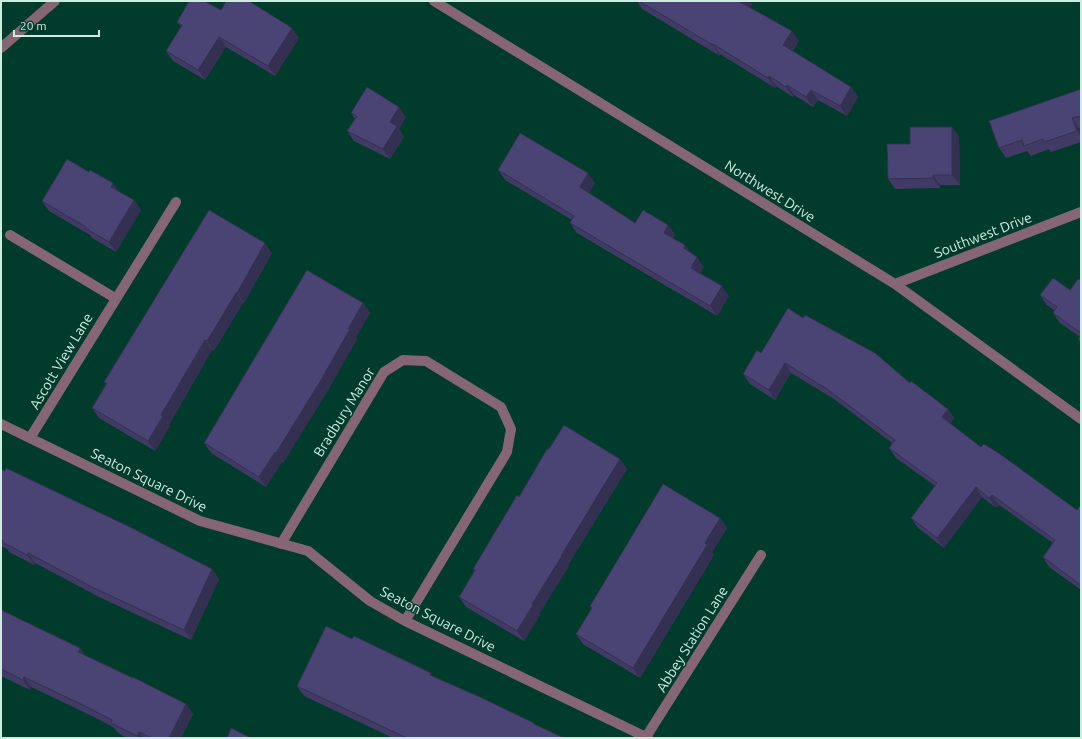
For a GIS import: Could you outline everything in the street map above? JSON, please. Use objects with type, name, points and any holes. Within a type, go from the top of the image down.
[{"type":"street","points":[[1,48],[55,1]]},
{"type":"street","name":"Northwest Drive","points":[[434,1],[895,284],[1081,419]]},
{"type":"street","name":"Ascott View Lane","points":[[30,438],[115,298],[176,202]]},
{"type":"street","name":"Southwest Drive","points":[[895,284],[1081,212]]},
{"type":"street","points":[[10,235],[115,298]]},
{"type":"street","name":"Bradbury Manor","points":[[281,544],[384,372],[403,360],[426,361],[502,407],[511,429],[507,452],[405,621]]},
{"type":"street","name":"Seaton Square Drive","points":[[1,424],[200,522],[308,551],[370,601],[405,621],[647,738]]},
{"type":"street","name":"Abbey Station Lane","points":[[647,738],[762,555]]},
{"type":"building","points":[[189,1],[204,1],[221,10],[226,1],[249,1],[292,28],[268,66],[219,37],[198,70],[166,51],[182,25],[177,22]]},
{"type":"building","points":[[639,1],[741,1],[740,2],[792,31],[783,45],[851,87],[840,106],[811,90],[806,97],[769,76],[768,78]]},
{"type":"building","points":[[367,87],[399,107],[390,122],[397,126],[383,149],[347,131],[357,116],[351,113]]},
{"type":"building","points":[[1081,89],[1081,116],[1072,118],[1077,131],[1044,142],[1043,139],[1024,146],[1022,140],[999,148],[989,121]]},
{"type":"building","points":[[910,127],[952,127],[952,175],[933,175],[933,178],[888,179],[887,144],[910,144]]},
{"type":"building","points":[[520,133],[588,173],[580,187],[635,223],[643,210],[668,225],[664,233],[685,245],[684,248],[697,257],[691,268],[722,286],[710,306],[570,223],[574,216],[498,170]]},
{"type":"building","points":[[67,159],[89,172],[90,170],[113,183],[111,187],[134,200],[109,242],[42,201]]},
{"type":"building","points":[[209,210],[265,243],[237,293],[207,341],[205,340],[161,415],[163,416],[148,441],[92,408],[107,383],[104,382]]},
{"type":"building","points":[[307,270],[363,303],[321,380],[276,453],[275,452],[259,477],[204,443]]},
{"type":"building","points":[[1053,278],[1070,290],[1078,279],[1081,280],[1081,333],[1053,313],[1057,307],[1040,295]]},
{"type":"building","points":[[788,308],[803,318],[805,315],[875,353],[910,383],[911,381],[948,409],[942,417],[981,447],[984,444],[1000,454],[1077,510],[1081,505],[1081,585],[1043,557],[1055,540],[992,495],[989,498],[976,487],[937,538],[911,518],[937,483],[889,448],[895,440],[827,389],[785,363],[769,390],[743,374],[757,350],[761,353]]},
{"type":"building","points":[[564,425],[620,459],[517,631],[459,597],[475,570],[473,569],[517,495],[519,497],[547,449],[549,449]]},
{"type":"building","points":[[6,468],[130,527],[212,569],[184,630],[92,587],[28,553],[27,555],[2,542],[1,469],[5,471]]},
{"type":"building","points":[[663,484],[720,518],[705,543],[707,545],[633,668],[576,634],[592,608],[590,606]]},
{"type":"building","points":[[1,610],[80,648],[78,652],[133,677],[186,704],[169,738],[152,738],[139,732],[137,736],[111,723],[112,720],[85,706],[24,677],[23,680],[1,669]]},
{"type":"building","points":[[326,626],[352,639],[354,636],[431,673],[430,675],[482,698],[564,738],[407,738],[297,686]]},
{"type":"building","points":[[231,728],[251,738],[227,738]]}]
